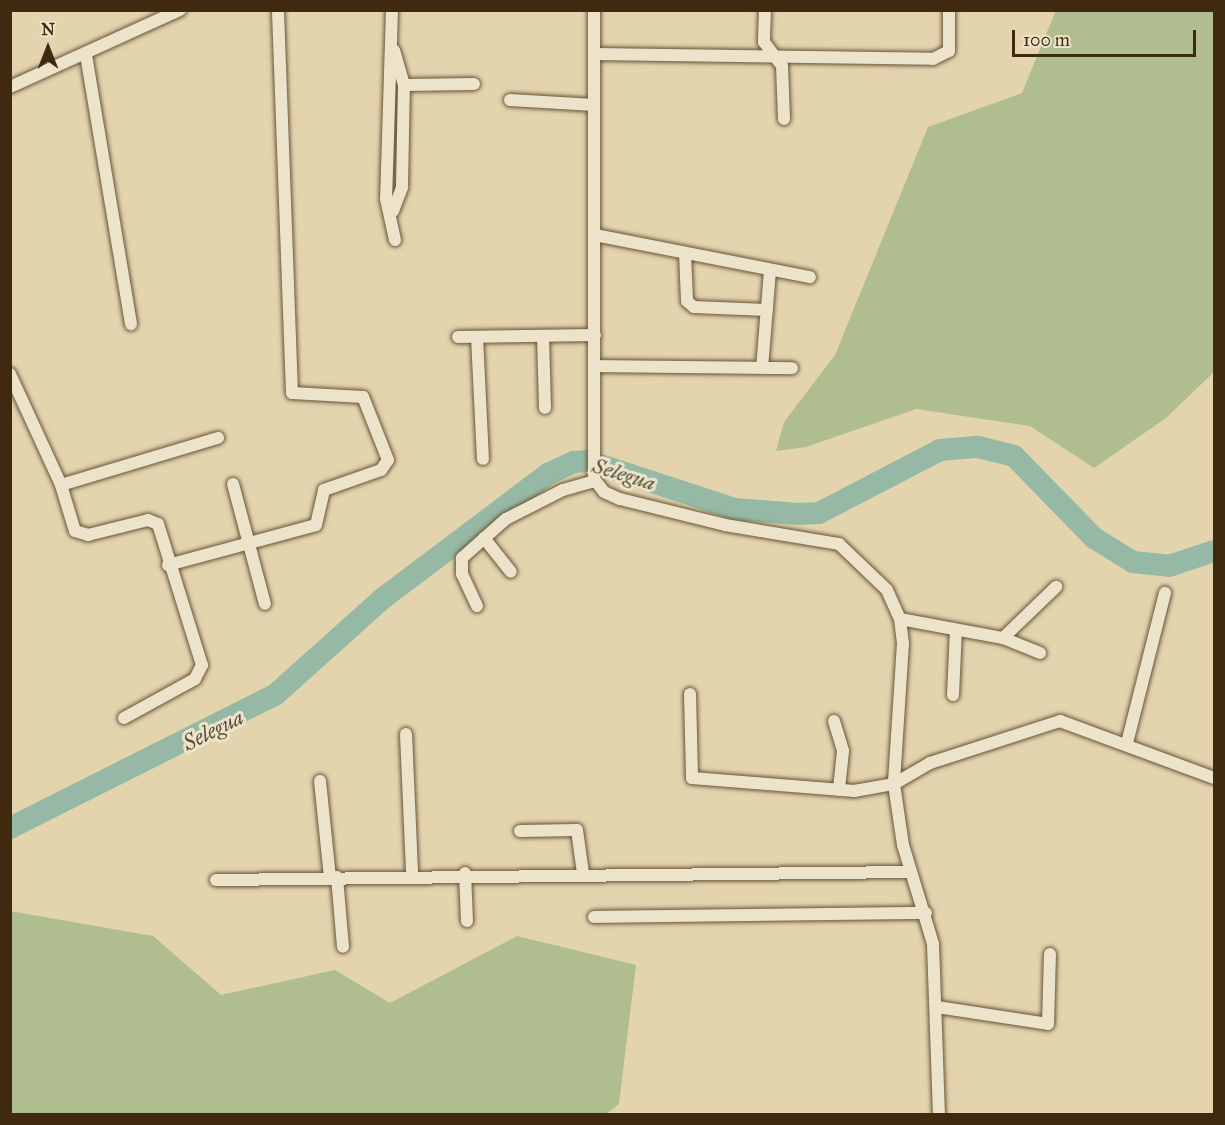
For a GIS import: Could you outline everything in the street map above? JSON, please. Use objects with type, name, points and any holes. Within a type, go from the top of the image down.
[{"type":"street","points":[[10,87],[86,55],[180,10]]},
{"type":"street","points":[[168,565],[248,546],[316,525],[324,489],[381,470],[388,460],[368,400],[297,397],[290,386],[278,10]]},
{"type":"street","points":[[392,10],[394,50],[404,85],[402,187],[393,211],[395,240]]},
{"type":"street","points":[[594,10],[595,477],[620,499],[725,525],[839,544],[871,570],[900,619],[894,784],[910,872],[926,913],[937,1006],[939,1114]]},
{"type":"street","points":[[765,10],[764,42],[782,66],[784,119]]},
{"type":"street","points":[[594,54],[776,57],[942,56],[949,51],[949,10]]},
{"type":"street","points":[[393,211],[386,199],[389,66],[394,50]]},
{"type":"street","points":[[86,55],[131,324]]},
{"type":"street","points":[[404,85],[474,84]]},
{"type":"street","points":[[510,100],[594,105]]},
{"type":"street","points":[[595,235],[810,277]]},
{"type":"street","points":[[685,253],[687,301],[694,307],[767,310]]},
{"type":"street","points":[[762,368],[770,270]]},
{"type":"street","points":[[458,337],[595,335]]},
{"type":"street","points":[[543,336],[545,408]]},
{"type":"street","points":[[477,337],[483,459]]},
{"type":"street","points":[[595,366],[792,368]]},
{"type":"street","points":[[10,374],[61,485],[80,536],[152,521],[202,665],[195,679],[124,718]]},
{"type":"street","points":[[61,485],[218,438]]},
{"type":"street","points":[[477,606],[460,566],[484,538],[506,519],[563,490],[595,477]]},
{"type":"street","points":[[233,484],[265,604]]},
{"type":"street","points":[[484,538],[511,572]]},
{"type":"street","points":[[1003,638],[1056,587]]},
{"type":"street","points":[[1127,743],[1165,593]]},
{"type":"street","points":[[900,619],[1003,638],[1040,653]]},
{"type":"street","points":[[953,695],[956,630]]},
{"type":"street","points":[[690,694],[692,778],[840,790],[894,784],[930,763],[1043,723],[1077,724],[1215,778]]},
{"type":"street","points":[[834,721],[843,751],[840,790]]},
{"type":"street","points":[[406,734],[412,874]]},
{"type":"street","points":[[320,781],[343,947]]},
{"type":"street","points":[[520,831],[577,830],[583,873]]},
{"type":"street","points":[[216,880],[465,873],[910,872]]},
{"type":"street","points":[[465,873],[467,921]]},
{"type":"street","points":[[594,917],[926,913]]},
{"type":"street","points":[[937,1006],[1048,1024],[1050,954]]},
{"type":"green space","points":[[1056,10],[1214,11],[1214,372],[1166,418],[1094,468],[1030,426],[916,409],[806,447],[776,451],[784,422],[835,355],[928,127],[1022,93]]},
{"type":"green space","points":[[10,911],[153,936],[221,995],[335,970],[390,1003],[517,936],[636,965],[619,1104],[606,1114],[11,1114]]},
{"type":"waterway","name":"Selegua","points":[[10,828],[275,695],[382,599],[548,474],[574,462],[588,461],[735,509],[798,514],[819,513],[940,450],[978,447],[1014,456],[1094,538],[1133,562],[1169,566],[1214,551]]}]
